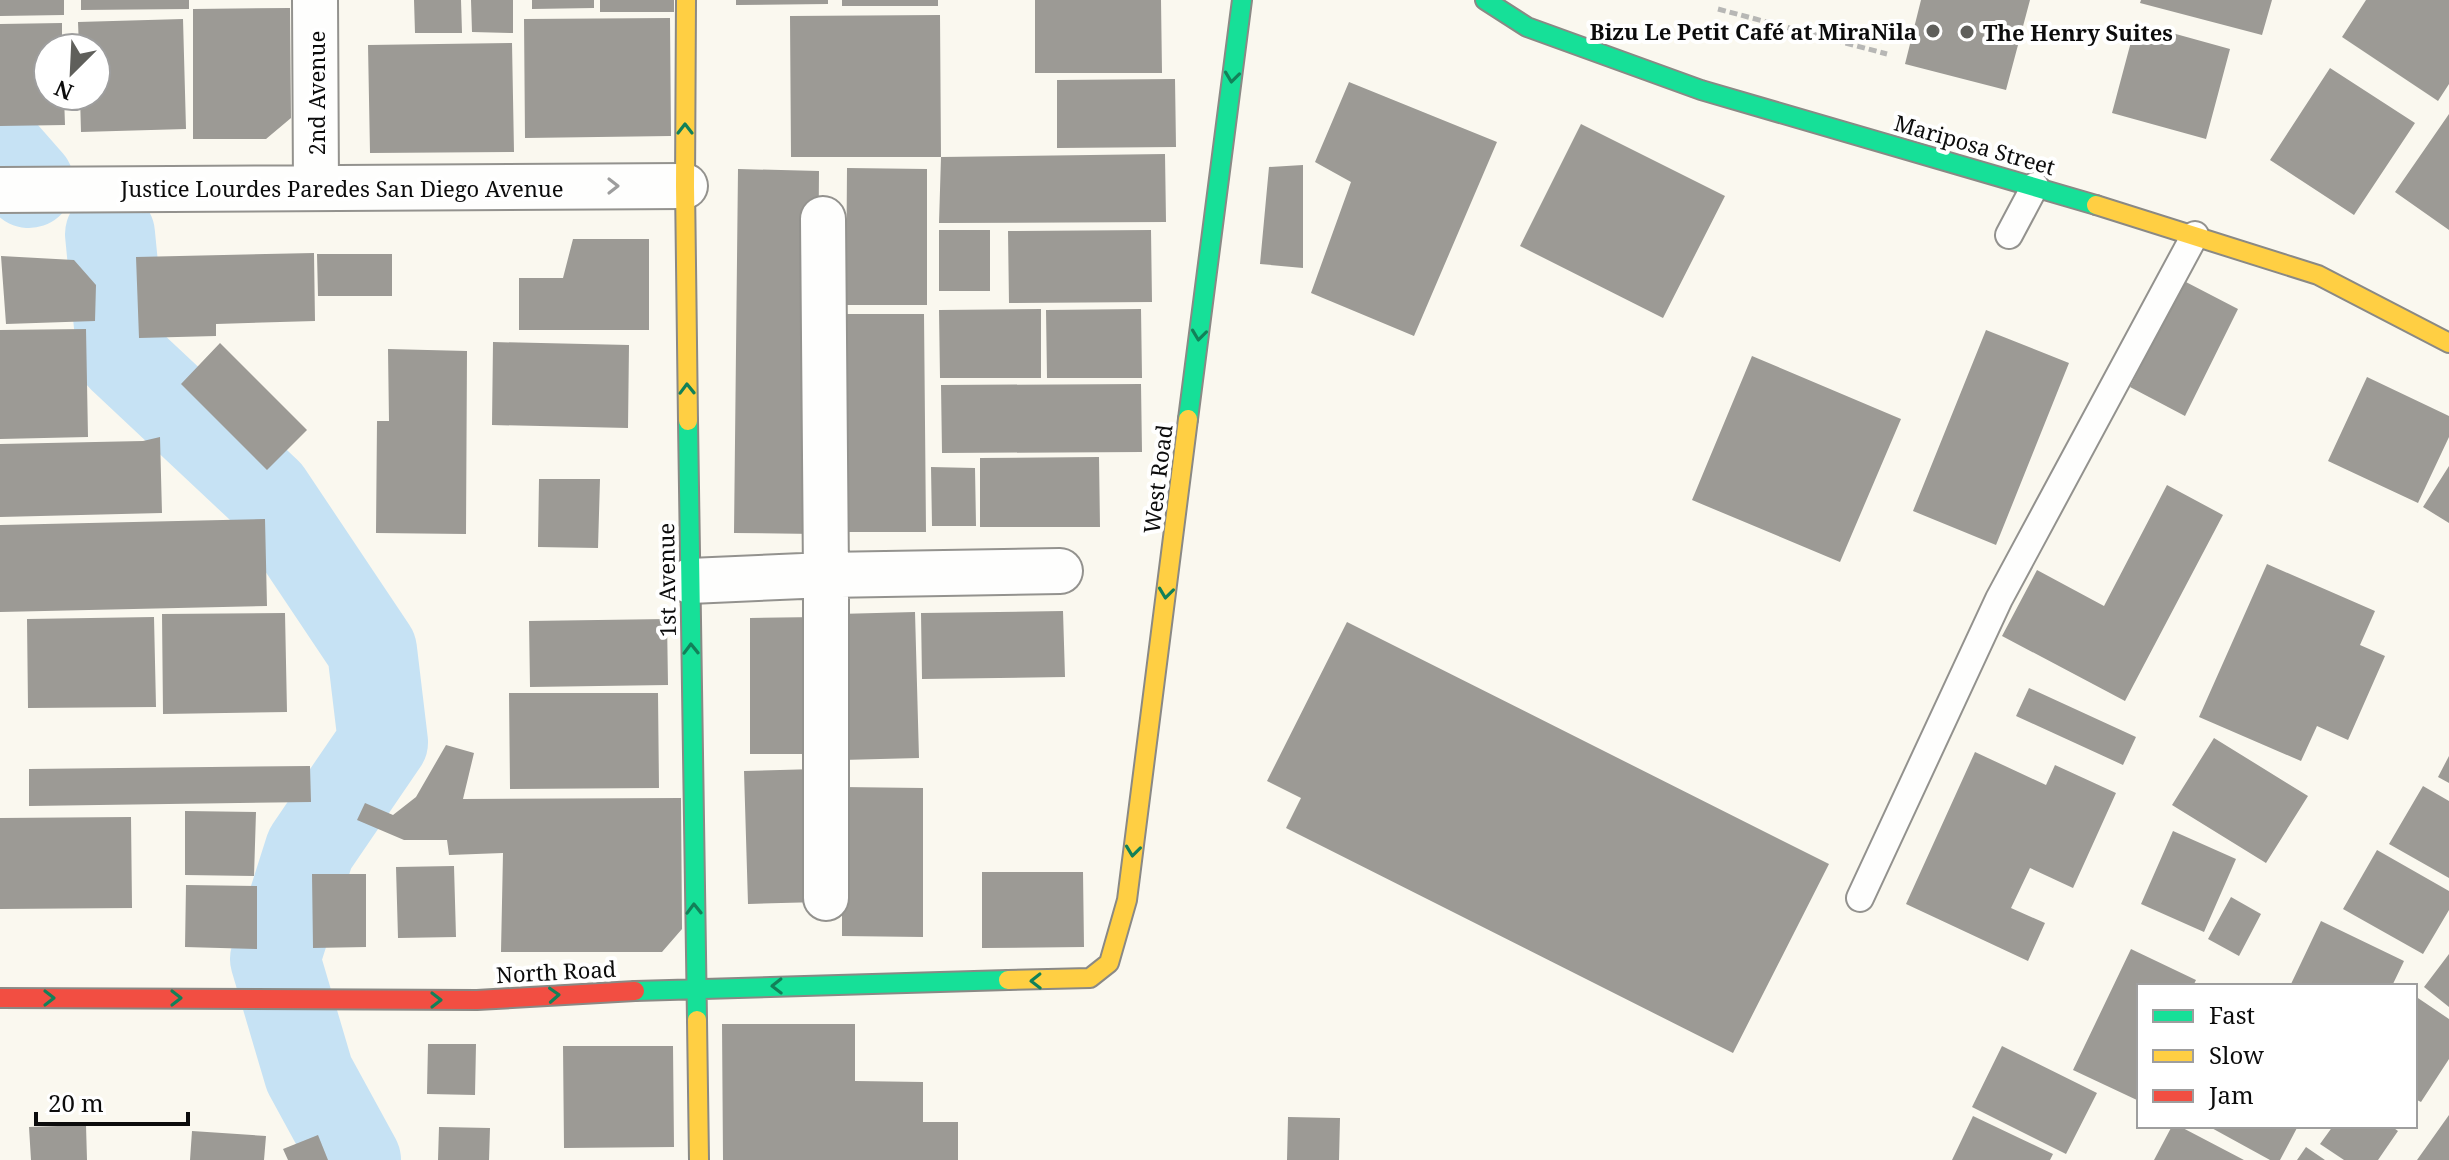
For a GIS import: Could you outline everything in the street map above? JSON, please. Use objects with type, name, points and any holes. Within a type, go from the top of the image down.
[{"type":"street","name":"2nd Avenue","points":[[315,0],[316,186]]},
{"type":"street","name":"1st Avenue","points":[[686,0],[685,186],[694,987],[699,1160]]},
{"type":"street","name":"West Road","points":[[1109,963],[1127,900],[1242,0]]},
{"type":"street","name":"Mariposa Street","points":[[1485,0],[1527,27],[1701,90],[2035,186],[2318,275],[2449,343]]},
{"type":"street","name":"Justice Lourdes Paredes San Diego Avenue","points":[[6,190],[685,186]]},
{"type":"street","points":[[823,219],[826,898]]},
{"type":"street","points":[[690,581],[1060,571]]},
{"type":"street","name":"North Road","points":[[0,998],[477,1000],[694,987],[1066,981],[1090,978],[1109,963]]},
{"type":"lane","points":[[2009,235],[2035,186]]},
{"type":"lane","points":[[1860,898],[1999,599],[2195,235]]},
{"type":"path","points":[[1718,9],[1887,54]]},
{"type":"building","points":[[0,0],[64,0],[64,15],[0,16]]},
{"type":"building","points":[[81,0],[189,0],[189,9],[81,10]]},
{"type":"building","points":[[414,0],[461,0],[462,33],[415,33]]},
{"type":"building","points":[[471,0],[513,0],[513,33],[472,32]]},
{"type":"building","points":[[532,0],[594,0],[594,8],[532,9]]},
{"type":"building","points":[[600,0],[674,0],[674,12],[600,12]]},
{"type":"building","points":[[736,0],[828,0],[828,4],[736,5]]},
{"type":"building","points":[[842,0],[938,0],[938,6],[842,6]]},
{"type":"building","points":[[1035,0],[1161,0],[1162,73],[1035,73]]},
{"type":"building","name":"The Henry Suites","points":[[1921,0],[2030,0],[2006,90],[1905,64]]},
{"type":"building","points":[[2141,0],[2272,0],[2262,35],[2140,3]]},
{"type":"building","points":[[2366,0],[2449,0],[2449,84],[2438,101],[2342,37]]},
{"type":"building","points":[[290,8],[291,118],[266,139],[193,139],[193,9]]},
{"type":"building","points":[[940,15],[941,157],[791,157],[790,16]]},
{"type":"building","points":[[670,18],[671,136],[525,138],[524,19]]},
{"type":"building","points":[[183,19],[186,129],[81,132],[80,112],[112,112],[112,32],[78,32],[78,22]]},
{"type":"building","points":[[62,23],[62,32],[32,32],[32,112],[65,112],[65,125],[0,126],[0,24]]},
{"type":"building","points":[[2136,23],[2230,49],[2206,139],[2112,113]]},
{"type":"building","points":[[512,43],[514,152],[370,153],[368,45]]},
{"type":"building","points":[[2330,68],[2415,123],[2354,215],[2270,160]]},
{"type":"building","points":[[1175,79],[1176,147],[1057,148],[1057,80]]},
{"type":"building","points":[[1349,82],[1497,142],[1414,336],[1311,293],[1351,182],[1315,162]]},
{"type":"building","points":[[2449,114],[2449,230],[2395,192]]},
{"type":"building","points":[[1581,124],[1725,196],[1663,318],[1520,246]]},
{"type":"building","points":[[1165,154],[1166,222],[939,223],[941,157]]},
{"type":"building","points":[[1303,165],[1303,268],[1260,264],[1269,167]]},
{"type":"building","points":[[847,168],[927,169],[927,305],[846,305]]},
{"type":"building","points":[[738,169],[819,171],[816,534],[734,533]]},
{"type":"building","points":[[939,230],[990,230],[990,291],[939,291]]},
{"type":"building","points":[[1151,230],[1152,302],[1009,303],[1008,231]]},
{"type":"building","points":[[573,239],[649,239],[649,330],[519,330],[519,278],[563,278]]},
{"type":"building","points":[[314,253],[315,321],[216,324],[216,336],[139,338],[136,257]]},
{"type":"building","points":[[317,254],[392,254],[392,296],[318,296]]},
{"type":"building","points":[[1,256],[74,260],[96,285],[95,321],[6,324]]},
{"type":"building","points":[[2184,281],[2238,309],[2185,416],[2130,387]]},
{"type":"building","points":[[1041,309],[1041,378],[940,378],[939,310]]},
{"type":"building","points":[[1141,309],[1142,378],[1047,378],[1046,310]]},
{"type":"building","points":[[846,314],[924,314],[926,532],[848,532]]},
{"type":"building","points":[[86,329],[88,437],[0,439],[0,330]]},
{"type":"building","points":[[1986,330],[2069,363],[1996,545],[1913,511]]},
{"type":"building","points":[[493,342],[629,345],[628,428],[492,425]]},
{"type":"building","points":[[220,343],[307,430],[267,470],[181,384]]},
{"type":"building","points":[[388,349],[467,351],[466,534],[376,533],[377,421],[389,421]]},
{"type":"building","points":[[1752,356],[1901,419],[1840,562],[1692,500]]},
{"type":"building","points":[[2367,377],[2449,416],[2449,437],[2418,503],[2328,461]]},
{"type":"building","points":[[1141,384],[1142,452],[942,453],[941,385]]},
{"type":"building","points":[[160,437],[162,513],[0,517],[0,444],[143,441]]},
{"type":"building","points":[[1099,457],[1100,527],[980,527],[980,458]]},
{"type":"building","points":[[2449,466],[2449,523],[2423,507]]},
{"type":"building","points":[[931,467],[975,468],[976,526],[932,526]]},
{"type":"building","points":[[539,479],[600,479],[598,548],[538,547]]},
{"type":"building","points":[[2167,485],[2223,515],[2125,701],[2002,636],[2037,570],[2104,606]]},
{"type":"building","points":[[265,519],[267,606],[0,612],[0,525]]},
{"type":"building","points":[[2267,564],[2375,611],[2360,645],[2385,656],[2348,740],[2317,726],[2301,761],[2199,717]]},
{"type":"building","points":[[1063,611],[1065,677],[922,679],[921,613]]},
{"type":"building","points":[[915,612],[919,758],[842,760],[838,614]]},
{"type":"building","points":[[285,613],[287,712],[163,714],[162,614]]},
{"type":"building","points":[[154,617],[156,707],[28,708],[27,619]]},
{"type":"building","points":[[818,617],[818,754],[750,754],[750,618]]},
{"type":"building","points":[[667,619],[668,685],[530,687],[529,621]]},
{"type":"building","points":[[1347,622],[1829,864],[1733,1053],[1286,828],[1301,798],[1267,781]]},
{"type":"building","points":[[2029,688],[2136,737],[2123,765],[2016,716]]},
{"type":"building","points":[[509,693],[658,693],[659,788],[510,789]]},
{"type":"building","points":[[2214,738],[2308,796],[2266,863],[2172,805]]},
{"type":"building","points":[[446,745],[474,753],[463,799],[681,798],[682,929],[662,952],[501,952],[503,853],[449,855],[447,840],[404,840],[357,820],[365,803],[393,815],[416,797]]},
{"type":"building","points":[[1975,752],[2046,785],[2055,765],[2116,793],[2073,888],[2030,868],[2011,908],[2045,923],[2028,961],[1906,904]]},
{"type":"building","points":[[2449,756],[2449,783],[2438,777]]},
{"type":"building","points":[[310,766],[311,802],[29,806],[29,769]]},
{"type":"building","points":[[816,769],[820,902],[748,904],[744,771]]},
{"type":"building","points":[[2423,786],[2449,801],[2449,878],[2389,844]]},
{"type":"building","points":[[842,787],[923,788],[923,937],[842,936]]},
{"type":"building","points":[[185,811],[256,812],[254,876],[185,875]]},
{"type":"building","points":[[131,817],[132,908],[0,909],[0,818]]},
{"type":"building","points":[[2173,831],[2236,859],[2204,932],[2141,904]]},
{"type":"building","points":[[2377,850],[2449,891],[2449,910],[2423,954],[2343,909]]},
{"type":"building","points":[[454,866],[456,937],[398,938],[396,867]]},
{"type":"building","points":[[982,872],[1083,872],[1084,947],[982,948]]},
{"type":"building","points":[[312,874],[366,874],[366,947],[313,948]]},
{"type":"building","points":[[186,885],[257,886],[257,949],[185,947]]},
{"type":"building","points":[[2231,897],[2261,914],[2239,956],[2208,939]]},
{"type":"building","points":[[2321,921],[2404,961],[2393,984],[2291,984]]},
{"type":"building","points":[[2131,949],[2196,980],[2194,984],[2137,984],[2137,1100],[2073,1070]]},
{"type":"building","points":[[2449,954],[2449,1007],[2424,987]]},
{"type":"building","points":[[2417,997],[2449,1019],[2449,1059],[2421,1102],[2417,1100]]},
{"type":"building","points":[[722,1024],[855,1024],[855,1081],[923,1082],[923,1122],[958,1122],[958,1160],[723,1160]]},
{"type":"building","points":[[428,1044],[476,1044],[475,1095],[427,1094]]},
{"type":"building","points":[[563,1046],[673,1046],[674,1147],[564,1148]]},
{"type":"building","points":[[2002,1046],[2097,1093],[2066,1154],[1972,1107]]},
{"type":"building","points":[[2449,1115],[2449,1160],[2417,1160]]},
{"type":"building","points":[[1973,1116],[2053,1154],[2050,1160],[1952,1160]]},
{"type":"building","points":[[1288,1117],[1340,1118],[1339,1160],[1287,1160]]},
{"type":"building","points":[[86,1125],[87,1160],[31,1160],[29,1127]]},
{"type":"building","points":[[439,1127],[490,1128],[489,1160],[438,1160]]},
{"type":"building","points":[[2171,1128],[2183,1128],[2244,1160],[2154,1160]]},
{"type":"building","points":[[2212,1128],[2297,1128],[2280,1160],[2270,1160]]},
{"type":"building","points":[[2332,1128],[2394,1128],[2398,1131],[2378,1160],[2344,1160],[2320,1144]]},
{"type":"building","points":[[192,1131],[266,1136],[264,1160],[190,1160]]},
{"type":"building","points":[[318,1135],[328,1160],[288,1160],[283,1149]]},
{"type":"building","points":[[2306,1147],[2325,1160],[2297,1160]]},
{"type":"waterway","points":[[0,150],[29,183]]},
{"type":"waterway","points":[[110,234],[122,357],[267,493],[372,650],[383,742],[310,849],[275,959],[309,1074],[356,1160]]},
{"type":"traffic: fast","points":[[1188,419],[1242,0]]},
{"type":"traffic: fast","points":[[1485,0],[1527,27],[1701,90],[2096,205]]},
{"type":"traffic: fast","points":[[688,421],[697,1020]]},
{"type":"traffic: fast","points":[[635,991],[1008,980]]},
{"type":"traffic: slow","points":[[686,0],[688,421]]},
{"type":"traffic: slow","points":[[2096,205],[2318,275],[2449,343]]},
{"type":"traffic: slow","points":[[1008,980],[1090,978],[1109,963],[1127,900],[1188,419]]},
{"type":"traffic: slow","points":[[697,1020],[699,1160]]},
{"type":"traffic: jam","points":[[0,998],[477,1000],[635,991]]},
{"type":"place","name":"Bizu Le Petit Café at MiraNila","points":[[1933,31]]},
{"type":"place","name":"The Henry Suites","points":[[1967,32]]}]
